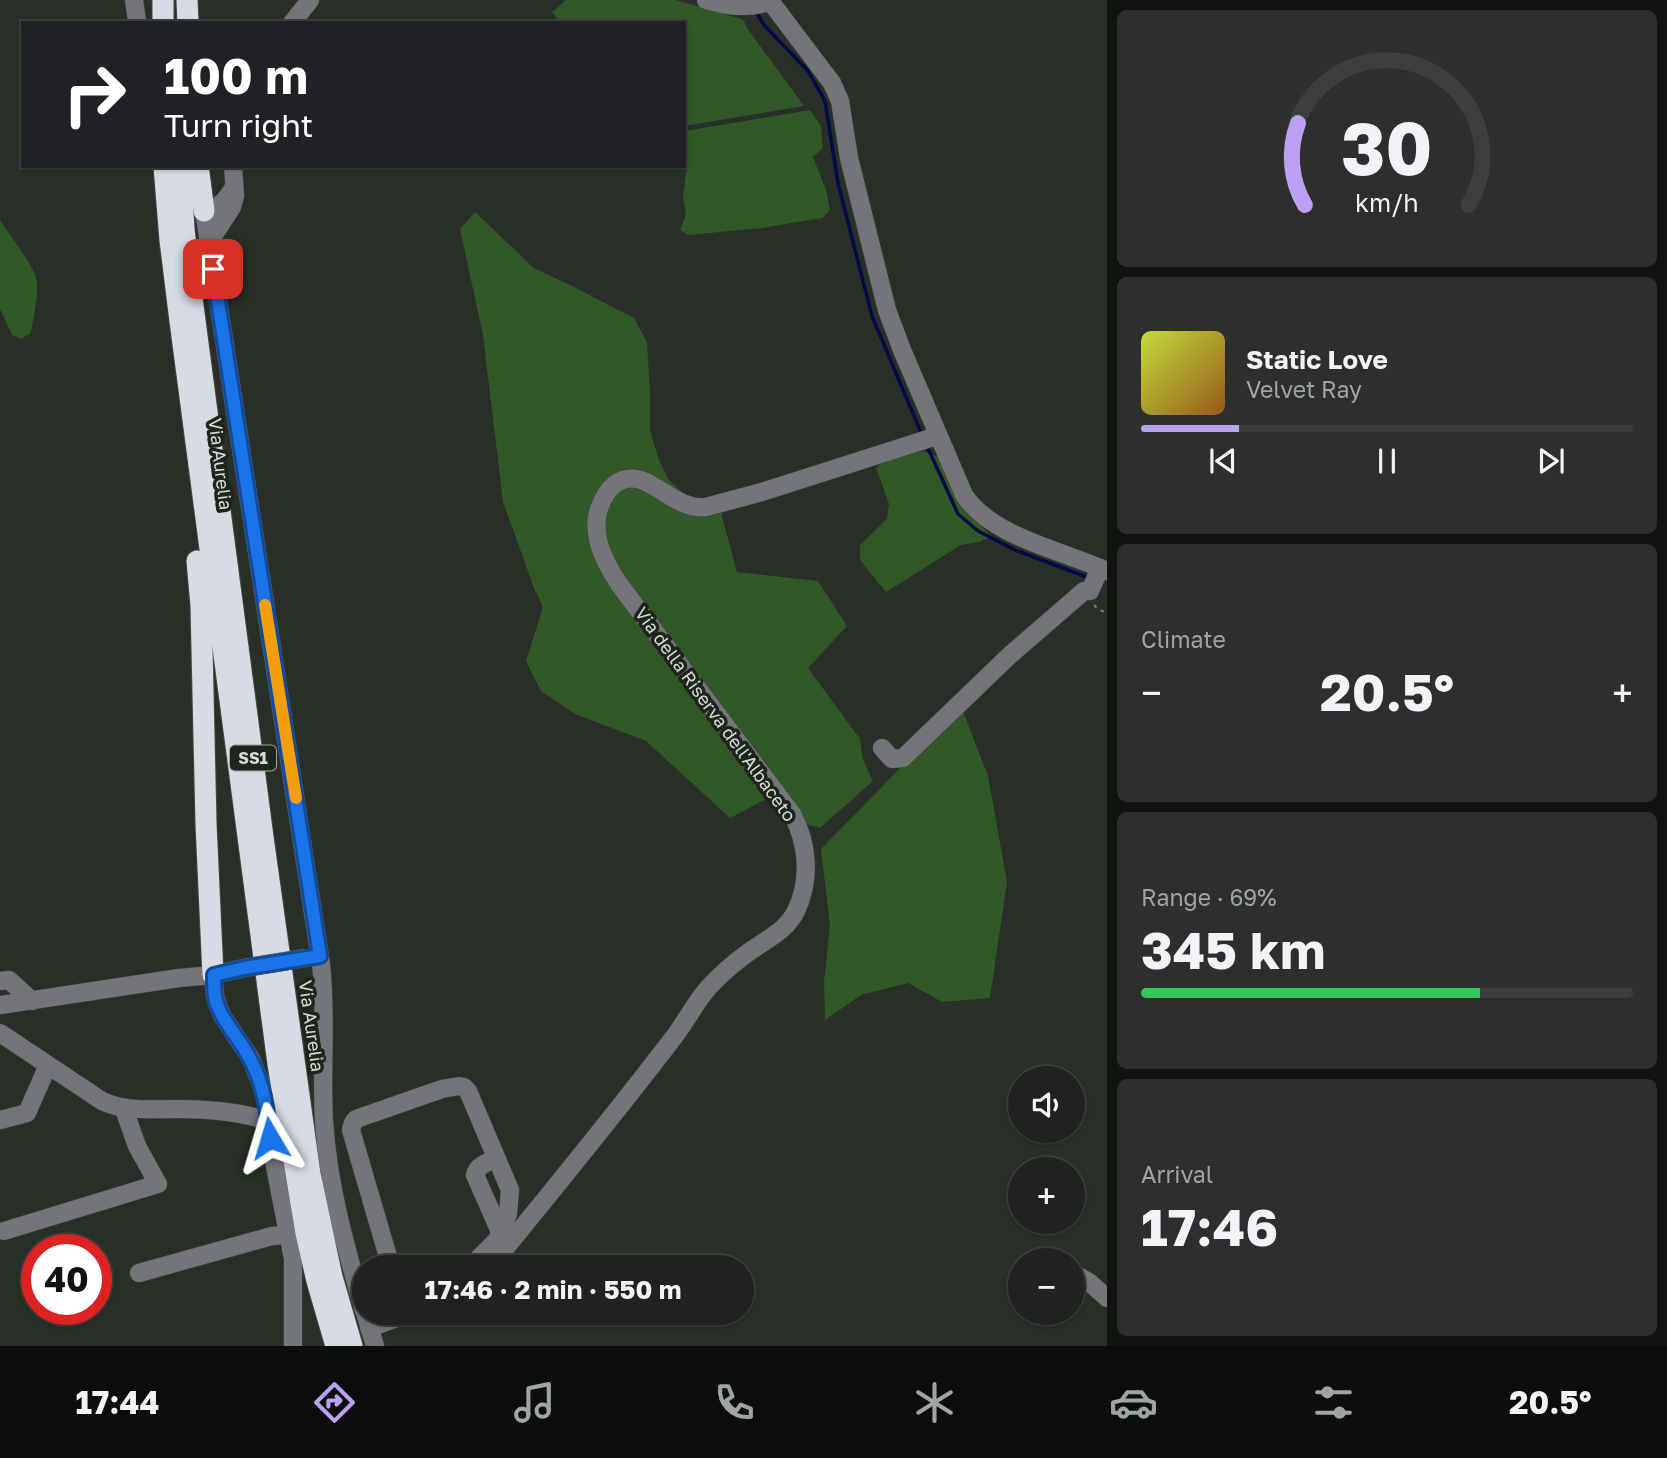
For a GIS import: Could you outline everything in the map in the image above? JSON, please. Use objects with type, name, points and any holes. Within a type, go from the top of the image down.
[{"type":"highway","points":[[163,0],[163,21]]},
{"type":"highway","points":[[179,0],[179,21]]},
{"type":"highway","points":[[187,0],[188,21]]},
{"type":"highway","name":"Via Aurelia","points":[[164,168],[170,240],[195,441],[278,1064],[306,1233],[336,1346]]},
{"type":"highway","name":"Via Aurelia","points":[[180,168],[192,298],[310,1174],[332,1277],[352,1346]]},
{"type":"highway","points":[[198,168],[204,211]]},
{"type":"highway","points":[[195,441],[191,486],[201,605],[206,824],[214,975]]},
{"type":"street","points":[[134,0],[137,21]]},
{"type":"street","points":[[294,21],[310,0]]},
{"type":"street","points":[[706,0],[726,5],[762,3],[832,83],[838,94],[849,159],[881,291],[923,441],[968,502],[984,516],[1014,534],[1099,575],[1090,592],[1084,591],[1010,655],[903,758],[892,759],[882,748]]},
{"type":"street","points":[[209,242],[231,210],[234,200],[233,168]]},
{"type":"street","points":[[204,211],[220,205],[234,187]]},
{"type":"street","name":"Via Aurelia","points":[[204,211],[312,957],[323,981],[322,1070],[327,1152],[338,1214],[352,1266]]},
{"type":"street","points":[[883,440],[923,441]]},
{"type":"street","name":"Via della Riserva dell'Albaceto","points":[[500,1255],[679,1030],[706,990],[727,969],[781,931],[791,919],[800,901],[805,880],[806,861],[802,837],[792,814],[610,570],[602,554],[597,533],[597,519],[603,499],[614,485],[633,478],[644,481],[684,505],[706,507],[923,441]]},
{"type":"street","points":[[0,1005],[214,975],[312,957]]},
{"type":"street","points":[[214,975],[218,1006],[245,1049],[265,1097],[280,1200],[293,1259],[293,1346]]},
{"type":"street","points":[[0,981],[9,980],[32,1001]]},
{"type":"street","points":[[0,1033],[114,1107],[230,1111],[268,1121]]},
{"type":"street","points":[[0,1120],[27,1113],[48,1065]]},
{"type":"street","points":[[387,1255],[351,1130],[353,1123],[356,1119],[442,1089],[459,1086],[468,1091],[510,1190],[508,1214],[497,1240],[482,1255]]},
{"type":"street","points":[[4,1231],[158,1184],[137,1146],[124,1108]]},
{"type":"street","points":[[497,1158],[476,1170],[475,1175],[500,1232]]},
{"type":"street","points":[[139,1273],[272,1236],[289,1235]]},
{"type":"street","points":[[1085,1280],[1107,1298]]},
{"type":"street","name":"Via Aurelia","points":[[368,1325],[375,1346]]},
{"type":"green space","points":[[566,0],[676,0],[741,19],[804,106],[686,126],[686,21],[559,21],[552,12]]},
{"type":"green space","points":[[810,110],[821,126],[823,148],[813,157],[826,190],[830,210],[822,218],[762,228],[688,235],[680,230],[686,214],[683,197],[688,158],[686,131]]},
{"type":"green space","points":[[475,212],[534,268],[634,318],[647,342],[650,431],[668,479],[683,493],[678,497],[617,478],[595,550],[772,796],[730,818],[646,741],[575,714],[541,691],[526,661],[543,607],[503,502],[483,335],[460,229]]},
{"type":"green space","points":[[0,220],[27,260],[37,283],[31,333],[21,339],[12,335],[0,309]]},
{"type":"green space","points":[[924,451],[938,457],[967,511],[991,536],[980,542],[961,545],[886,592],[860,560],[860,545],[887,519],[889,504],[876,468],[885,460]]},
{"type":"green space","points":[[633,484],[720,509],[737,572],[818,581],[847,626],[808,668],[860,739],[863,760],[873,781],[820,828],[800,822],[606,550],[601,524],[610,495]]},
{"type":"green space","points":[[961,706],[988,776],[1007,882],[990,998],[942,1002],[908,983],[861,995],[825,1020],[824,982],[830,925],[821,849]]},
{"type":"waterway","points":[[755,10],[764,25],[808,71],[825,101],[838,183],[872,316],[922,435]]},
{"type":"waterway","points":[[927,446],[958,514],[978,531],[1015,550],[1089,578]]},
{"type":"slow traffic","points":[[265,605],[296,798]]},
{"type":"route","points":[[213,269],[320,956],[214,975],[218,1006],[251,1059],[261,1084],[270,1138]]}]
